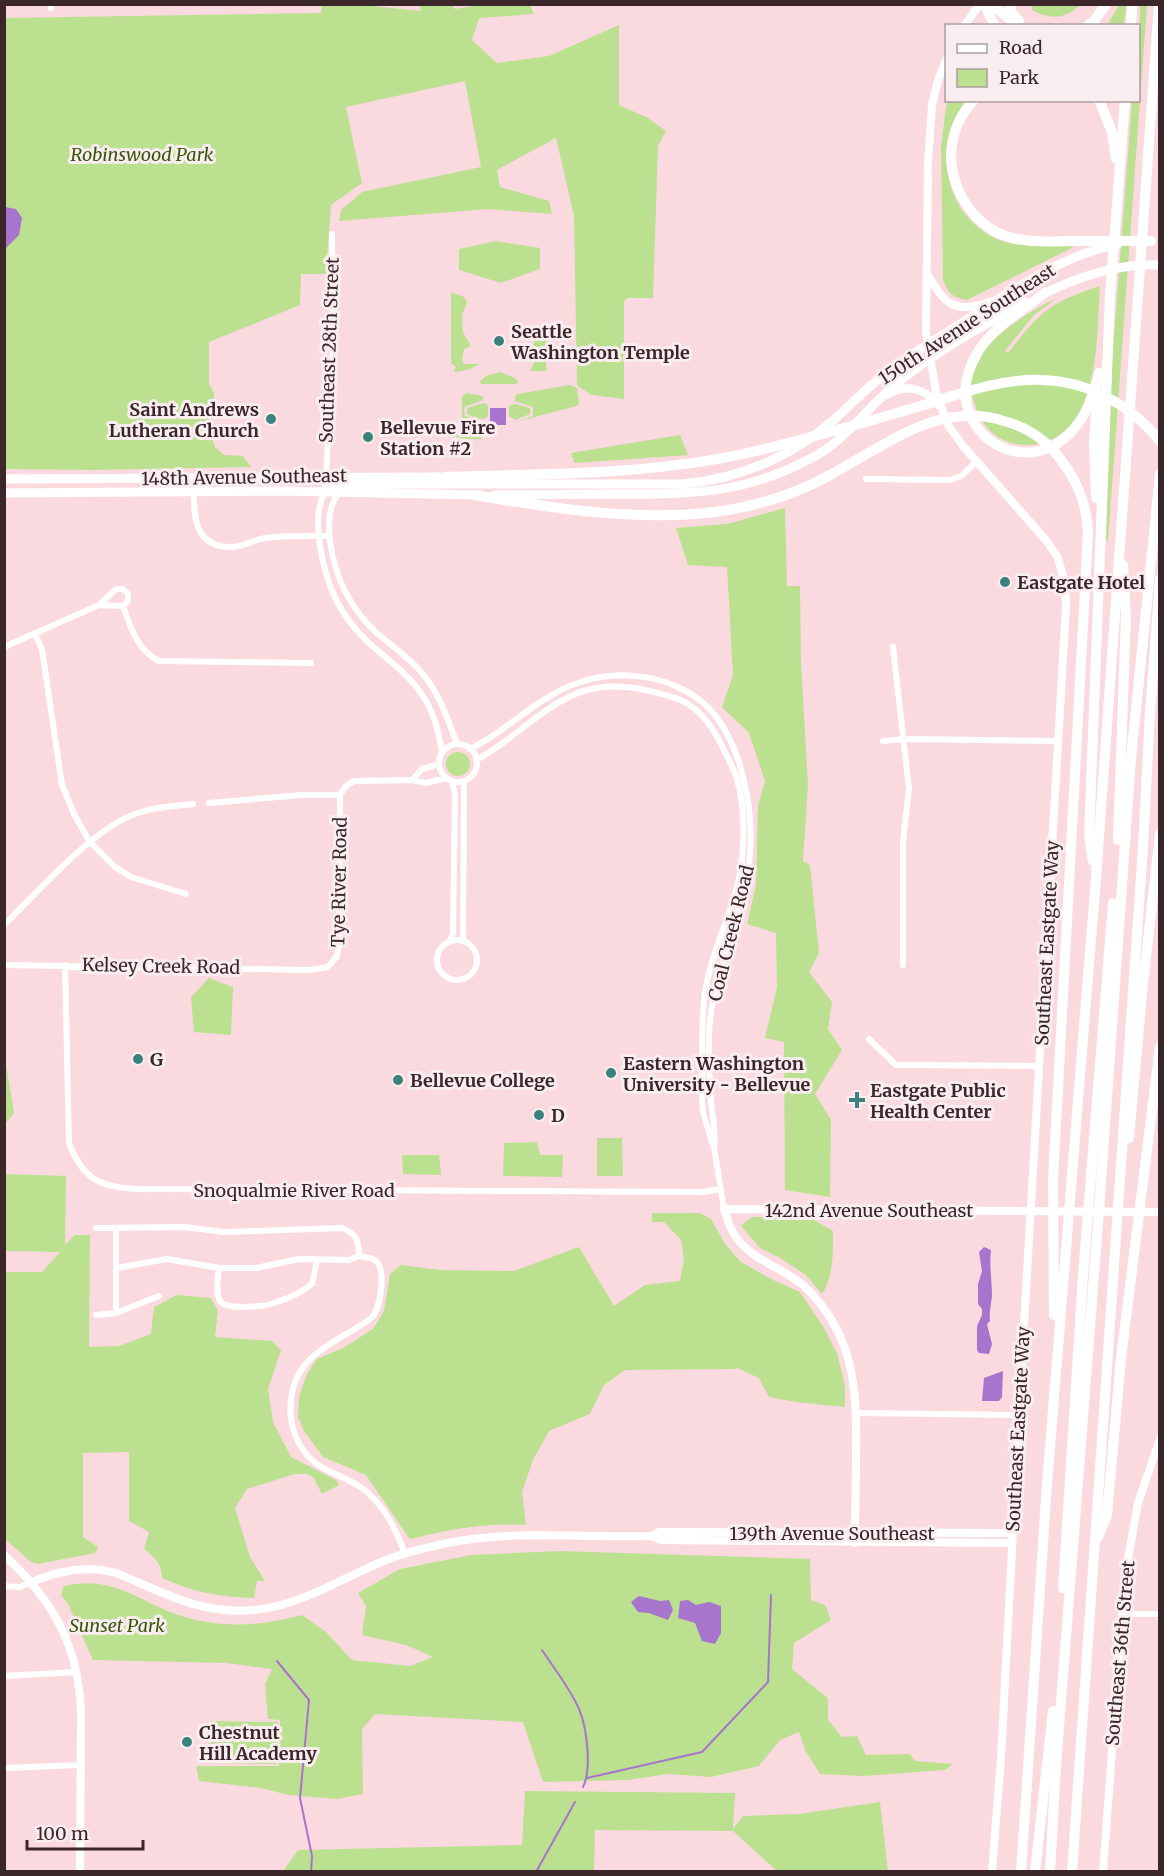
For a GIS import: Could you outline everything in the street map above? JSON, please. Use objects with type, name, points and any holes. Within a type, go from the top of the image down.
[{"type":"highway","points":[[982,4],[994,24]]},
{"type":"highway","points":[[989,4],[1014,24]]},
{"type":"highway","points":[[1011,4],[1010,11],[1021,24]]},
{"type":"highway","points":[[1090,24],[1106,4]]},
{"type":"highway","points":[[1131,24],[1132,4]]},
{"type":"highway","points":[[1021,1872],[1055,1384],[1096,878],[1159,4]]},
{"type":"highway","points":[[972,102],[961,117],[951,150],[958,191],[967,206],[983,223],[1006,236],[1037,241],[1155,241]]},
{"type":"highway","points":[[1098,102],[1107,115],[1112,132],[1116,157],[1117,201]]},
{"type":"highway","points":[[1096,878],[1089,836],[1096,616],[1101,548],[1110,295],[1125,102]]},
{"type":"highway","points":[[1046,292],[990,336],[972,363],[966,381],[966,399],[973,422],[991,441],[1002,447],[1027,453],[1050,449],[1066,439],[1083,419],[1091,404],[1099,373]]},
{"type":"highway","points":[[1096,616],[1094,442],[1099,373],[1110,295]]},
{"type":"highway","points":[[444,477],[598,472],[687,463],[787,444],[996,384],[1030,380],[1058,381],[1099,393],[1135,416],[1160,441]]},
{"type":"highway","points":[[475,495],[541,507],[639,514],[700,513],[754,504],[778,497],[826,477],[924,424],[960,415],[997,418],[1023,428],[1049,446],[1075,480],[1086,511],[1088,544],[1053,1180],[1055,1384]]},
{"type":"highway","points":[[1035,1872],[1048,1770],[1131,758],[1160,474]]},
{"type":"highway","points":[[1096,1185],[1121,780],[1126,615],[1125,579],[1120,543]]},
{"type":"highway","points":[[1072,1872],[1160,579]]},
{"type":"highway","points":[[1112,1290],[1160,834]]},
{"type":"highway","points":[[1094,1548],[1107,1515],[1121,1358],[1160,1047]]},
{"type":"highway","points":[[1050,1872],[1088,1275]]},
{"type":"main road","points":[[966,24],[982,4]]},
{"type":"main road","name":"Southeast Eastgate Way","points":[[945,62],[938,80],[929,131],[926,274],[926,332],[941,407],[948,425],[976,462],[1045,539],[1057,556],[1065,582],[1066,606],[1018,1415],[1001,1758],[992,1872]]},
{"type":"main road","name":"150th Avenue Southeast","points":[[795,448],[833,420],[887,372],[999,299],[1074,257],[1106,247],[1155,241]]},
{"type":"main road","name":"150th Avenue Southeast","points":[[796,466],[831,446],[895,384],[996,319],[1046,292],[1077,279],[1116,268],[1160,265]]},
{"type":"main road","points":[[926,274],[939,294],[954,306],[972,308],[999,299]]},
{"type":"main road","points":[[876,402],[892,392],[909,388],[923,391],[941,407]]},
{"type":"main road","name":"148th Avenue Southeast","points":[[325,492],[341,484],[703,482],[755,468],[795,448]]},
{"type":"main road","name":"148th Avenue Southeast","points":[[4,493],[325,492],[475,495],[704,493],[759,481],[796,466]]},
{"type":"main road","name":"148th Avenue Southeast","points":[[4,479],[325,476],[444,477],[483,483]]},
{"type":"main road","name":"Southeast 36th Street","points":[[1103,1872],[1121,1614],[1130,1542],[1138,1503],[1160,1439]]},
{"type":"street","name":"Southeast 28th Street","points":[[332,234],[333,350],[325,492],[320,502],[318,536],[327,579],[343,614],[369,643],[399,668],[420,690],[433,714],[442,752]]},
{"type":"street","points":[[866,479],[950,480],[961,476],[976,462]]},
{"type":"street","points":[[194,479],[195,519],[205,538],[217,544],[230,547],[264,538],[330,536]]},
{"type":"street","points":[[339,493],[330,511],[330,536],[336,571],[349,600],[368,624],[423,675],[442,705],[457,744]]},
{"type":"street","points":[[4,647],[99,605],[119,588],[126,591],[129,598],[123,606]]},
{"type":"street","points":[[99,605],[123,606]]},
{"type":"street","points":[[123,606],[135,638],[141,647],[159,661],[311,663]]},
{"type":"street","points":[[35,634],[42,649],[62,786],[90,842],[115,867],[130,877],[186,894]]},
{"type":"street","points":[[893,647],[909,789],[903,841],[903,964]]},
{"type":"street","name":"Coal Creek Road","points":[[470,749],[484,742],[529,708],[553,694],[577,683],[619,676],[652,678],[678,687],[708,706],[725,728],[744,778],[750,819],[750,847],[746,883],[722,962],[711,1012],[714,1147],[724,1209]]},
{"type":"street","name":"Coal Creek Road","points":[[476,760],[491,752],[554,706],[596,688],[644,689],[670,696],[688,703],[708,721],[737,778],[741,799],[743,837],[738,882],[705,990],[702,1101],[710,1140],[714,1147]]},
{"type":"street","points":[[883,741],[904,739],[1058,741]]},
{"type":"street","points":[[411,780],[426,783],[449,780],[464,781],[474,773],[476,760],[470,749],[457,744],[442,752],[439,764],[440,769],[449,780],[455,796],[453,934],[449,942],[441,949],[437,963],[444,975],[457,981],[468,978],[476,968],[475,951],[472,946],[463,941],[449,942]]},
{"type":"street","points":[[411,780],[422,769],[439,764]]},
{"type":"street","name":"Tye River Road","points":[[318,969],[328,967],[333,963],[339,946],[340,795],[347,784],[355,781],[411,780]]},
{"type":"street","points":[[463,941],[464,781]]},
{"type":"street","points":[[209,803],[301,795],[340,795]]},
{"type":"street","points":[[4,925],[90,842],[117,822],[137,813],[193,804]]},
{"type":"street","name":"Kelsey Creek Road","points":[[4,965],[318,969]]},
{"type":"street","name":"Snoqualmie River Road","points":[[65,965],[69,1143],[81,1168],[101,1184],[118,1188],[141,1189],[704,1192],[720,1189]]},
{"type":"street","points":[[869,1039],[896,1065],[1039,1066]]},
{"type":"street","points":[[724,1209],[731,1228],[741,1244],[754,1255],[802,1285],[824,1308],[840,1333],[850,1364],[857,1413],[855,1543]]},
{"type":"street","name":"142nd Avenue Southeast","points":[[724,1209],[1156,1212]]},
{"type":"street","points":[[96,1228],[184,1227],[224,1232],[342,1228],[350,1231],[359,1242],[359,1256]]},
{"type":"street","points":[[116,1228],[116,1313]]},
{"type":"street","points":[[116,1268],[167,1259],[219,1268],[256,1268],[299,1259],[349,1260],[359,1256],[376,1261],[381,1270],[380,1300],[377,1311],[369,1319],[316,1353],[301,1369],[291,1395],[292,1427],[295,1437],[313,1461],[358,1486],[375,1500],[392,1521],[405,1554]]},
{"type":"street","points":[[219,1268],[220,1302],[226,1306],[256,1306],[274,1304],[312,1284],[317,1260]]},
{"type":"street","points":[[96,1315],[116,1313],[159,1296]]},
{"type":"street","points":[[857,1413],[1018,1415]]},
{"type":"street","name":"139th Avenue Southeast","points":[[652,1536],[659,1532],[1013,1533]]},
{"type":"street","name":"139th Avenue Southeast","points":[[4,1586],[20,1587],[62,1571],[74,1569],[105,1570],[195,1605],[227,1610],[260,1610],[303,1599],[388,1559],[452,1542],[495,1536],[652,1536],[660,1540],[855,1543],[1012,1543]]},
{"type":"street","points":[[4,1555],[32,1582],[57,1617],[77,1672],[80,1691],[80,1872]]},
{"type":"street","points":[[1121,1614],[1160,1614]]},
{"type":"street","points":[[4,1676],[77,1672]]},
{"type":"street","points":[[4,1768],[81,1765]]},
{"type":"green space","name":"Robinswood Park","points":[[322,4],[363,5],[421,11],[419,5],[452,5],[455,9],[478,5],[530,5],[534,14],[479,18],[472,40],[497,63],[549,56],[619,25],[619,105],[648,118],[666,131],[658,146],[653,298],[627,298],[624,302],[624,399],[591,395],[577,385],[574,216],[556,138],[497,170],[500,187],[549,201],[552,214],[488,209],[339,221],[341,210],[362,192],[481,167],[465,81],[346,107],[362,183],[331,205],[326,274],[301,274],[300,305],[209,342],[209,384],[214,393],[211,435],[215,447],[224,455],[243,456],[251,467],[5,469],[5,18],[321,13]]},
{"type":"green space","points":[[1032,4],[1080,5],[1069,13],[1051,17],[1032,10]]},
{"type":"green space","points":[[1119,5],[1126,5],[1124,24],[1108,24]]},
{"type":"green space","points":[[1140,5],[1147,5],[1140,101],[1140,24]]},
{"type":"green space","points":[[947,102],[965,102],[955,119],[948,140],[947,161],[950,182],[957,201],[969,218],[985,232],[1005,242],[1074,247],[967,300],[952,294],[943,280],[941,146]]},
{"type":"green space","points":[[1132,102],[1140,102],[1108,541],[1106,540],[1112,363]]},
{"type":"green space","points":[[496,241],[540,248],[540,269],[501,283],[459,270],[459,249]]},
{"type":"green space","points":[[1100,286],[1092,378],[1082,407],[1072,424],[1058,436],[1042,443],[1025,445],[1009,442],[994,434],[982,421],[974,402],[971,379],[978,359],[996,338],[1033,311],[1057,298],[1034,315],[1005,351],[1008,353],[1029,327],[1047,310],[1069,298]]},
{"type":"green space","points":[[451,292],[464,297],[467,302],[462,315],[463,332],[471,346],[464,349],[462,360],[464,364],[480,364],[468,370],[454,372],[456,367],[451,363]]},
{"type":"green space","points":[[533,331],[547,335],[546,371],[530,371],[535,361]]},
{"type":"green space","points":[[500,372],[515,378],[518,382],[516,384],[481,384],[480,381],[486,376]]},
{"type":"green space","points":[[570,385],[577,388],[579,403],[577,406],[516,422],[533,416],[533,407],[515,401],[517,394]]},
{"type":"green space","points":[[467,393],[483,396],[483,400],[464,407],[465,416],[482,422],[482,439],[465,439],[448,434],[460,430],[462,426],[462,396]]},
{"type":"green space","points":[[484,403],[488,405],[486,418],[467,414],[467,408]]},
{"type":"green space","points":[[515,404],[530,408],[530,414],[515,420],[509,416],[509,406]]},
{"type":"green space","points":[[680,435],[688,455],[574,463],[571,453]]},
{"type":"green space","points":[[785,508],[787,586],[800,586],[801,661],[808,785],[803,861],[810,865],[819,953],[809,972],[832,1002],[828,1029],[842,1050],[815,1094],[831,1120],[830,1197],[785,1190],[784,1042],[765,1038],[777,987],[776,933],[747,924],[756,885],[758,806],[765,781],[749,733],[722,707],[733,675],[727,567],[688,565],[676,528],[727,524]]},
{"type":"green space","points":[[458,752],[467,755],[470,764],[467,773],[458,776],[449,773],[446,764],[449,755]]},
{"type":"green space","points":[[209,978],[233,987],[231,1035],[194,1032],[191,997]]},
{"type":"green space","points":[[4,1052],[14,1113],[5,1124],[4,1124]]},
{"type":"green space","points":[[597,1138],[622,1138],[623,1176],[597,1176]]},
{"type":"green space","points":[[537,1142],[540,1155],[563,1155],[562,1177],[503,1176],[504,1143]]},
{"type":"green space","points":[[402,1155],[439,1155],[441,1175],[403,1174]]},
{"type":"green space","points":[[5,1174],[66,1176],[65,1245],[75,1235],[90,1235],[89,1347],[119,1346],[151,1334],[154,1307],[177,1295],[211,1298],[218,1311],[215,1337],[272,1341],[281,1350],[268,1389],[273,1422],[291,1457],[336,1480],[339,1485],[322,1494],[313,1477],[307,1474],[295,1474],[247,1489],[235,1508],[250,1557],[265,1581],[257,1581],[254,1598],[207,1593],[162,1578],[157,1561],[144,1549],[149,1532],[129,1521],[129,1452],[83,1453],[83,1537],[98,1547],[95,1553],[38,1564],[31,1562],[5,1539],[5,1272],[42,1272],[60,1252],[5,1251]]},
{"type":"green space","points":[[652,1213],[700,1213],[711,1219],[725,1244],[741,1262],[800,1292],[824,1328],[837,1353],[845,1386],[845,1407],[769,1397],[759,1378],[737,1368],[625,1370],[604,1385],[590,1414],[549,1431],[533,1460],[522,1492],[526,1525],[468,1528],[412,1539],[409,1538],[366,1475],[323,1457],[304,1431],[298,1417],[299,1397],[307,1374],[317,1359],[343,1348],[373,1329],[384,1311],[390,1274],[401,1265],[440,1270],[514,1271],[579,1247],[614,1306],[645,1285],[680,1281],[684,1259],[681,1240],[664,1222],[652,1222]]},
{"type":"green space","points":[[752,1217],[809,1217],[833,1231],[831,1272],[822,1294],[806,1275],[760,1248],[741,1226]]},
{"type":"green space","name":"Sunset Park","points":[[560,1551],[810,1559],[811,1600],[825,1605],[831,1620],[794,1643],[792,1669],[828,1698],[828,1720],[842,1737],[857,1736],[866,1755],[910,1754],[915,1761],[953,1764],[945,1770],[863,1776],[820,1774],[805,1750],[799,1732],[780,1740],[759,1766],[711,1777],[668,1774],[628,1780],[543,1782],[523,1722],[375,1714],[362,1729],[363,1794],[337,1799],[289,1795],[261,1788],[199,1781],[196,1766],[279,1766],[280,1720],[268,1719],[265,1684],[272,1669],[226,1663],[93,1660],[68,1604],[61,1595],[64,1586],[94,1584],[107,1586],[120,1589],[186,1618],[219,1624],[252,1624],[302,1615],[326,1632],[352,1660],[410,1666],[433,1657],[406,1645],[362,1635],[366,1606],[358,1593],[400,1569],[471,1555]]},
{"type":"green space","points":[[211,1721],[278,1722],[277,1764],[210,1763]]},
{"type":"green space","points":[[525,1791],[735,1793],[733,1829],[743,1816],[799,1814],[880,1802],[888,1871],[777,1871],[733,1831],[595,1830],[594,1871],[283,1871],[298,1850],[522,1845]]},
{"type":"shaded area","points":[[5,207],[16,209],[22,218],[19,235],[5,249]]},
{"type":"shaded area","points":[[490,408],[506,408],[506,425],[490,425]]},
{"type":"shaded area","points":[[984,1247],[991,1250],[992,1296],[990,1321],[987,1324],[992,1344],[989,1354],[979,1353],[977,1350],[977,1326],[982,1315],[982,1309],[978,1304],[978,1284],[982,1271],[979,1252]]},
{"type":"shaded area","points":[[1003,1371],[1002,1397],[999,1401],[982,1401],[984,1378]]},
{"type":"shaded area","points":[[639,1596],[660,1601],[669,1600],[673,1610],[668,1620],[649,1613],[638,1612],[631,1602]]},
{"type":"shaded area","points":[[688,1600],[696,1605],[709,1602],[721,1606],[721,1633],[715,1644],[702,1641],[695,1623],[678,1618],[680,1601]]},
{"type":"waterway","points":[[587,1778],[702,1752],[768,1682],[771,1595]]},
{"type":"waterway","points":[[542,1650],[572,1694],[582,1717],[588,1759],[583,1787]]},
{"type":"waterway","points":[[277,1661],[309,1700],[300,1798],[312,1856],[311,1872]]},
{"type":"waterway","points":[[536,1872],[575,1802]]},
{"type":"place","name":"Seattle Washington Temple","points":[[499,341]]},
{"type":"place","name":"Saint Andrews Lutheran Church","points":[[271,419]]},
{"type":"place","name":"Bellevue Fire Station #2","points":[[368,437]]},
{"type":"place","name":"Eastgate Hotel","points":[[1005,582]]},
{"type":"place","name":"G","points":[[138,1059]]},
{"type":"place","name":"Eastern Washington University - Bellevue","points":[[611,1073]]},
{"type":"place","name":"Bellevue College","points":[[398,1080]]},
{"type":"place","name":"Eastgate Public Health Center","points":[[857,1100]]},
{"type":"place","name":"D","points":[[539,1115]]},
{"type":"place","name":"Chestnut Hill Academy","points":[[187,1742]]}]
